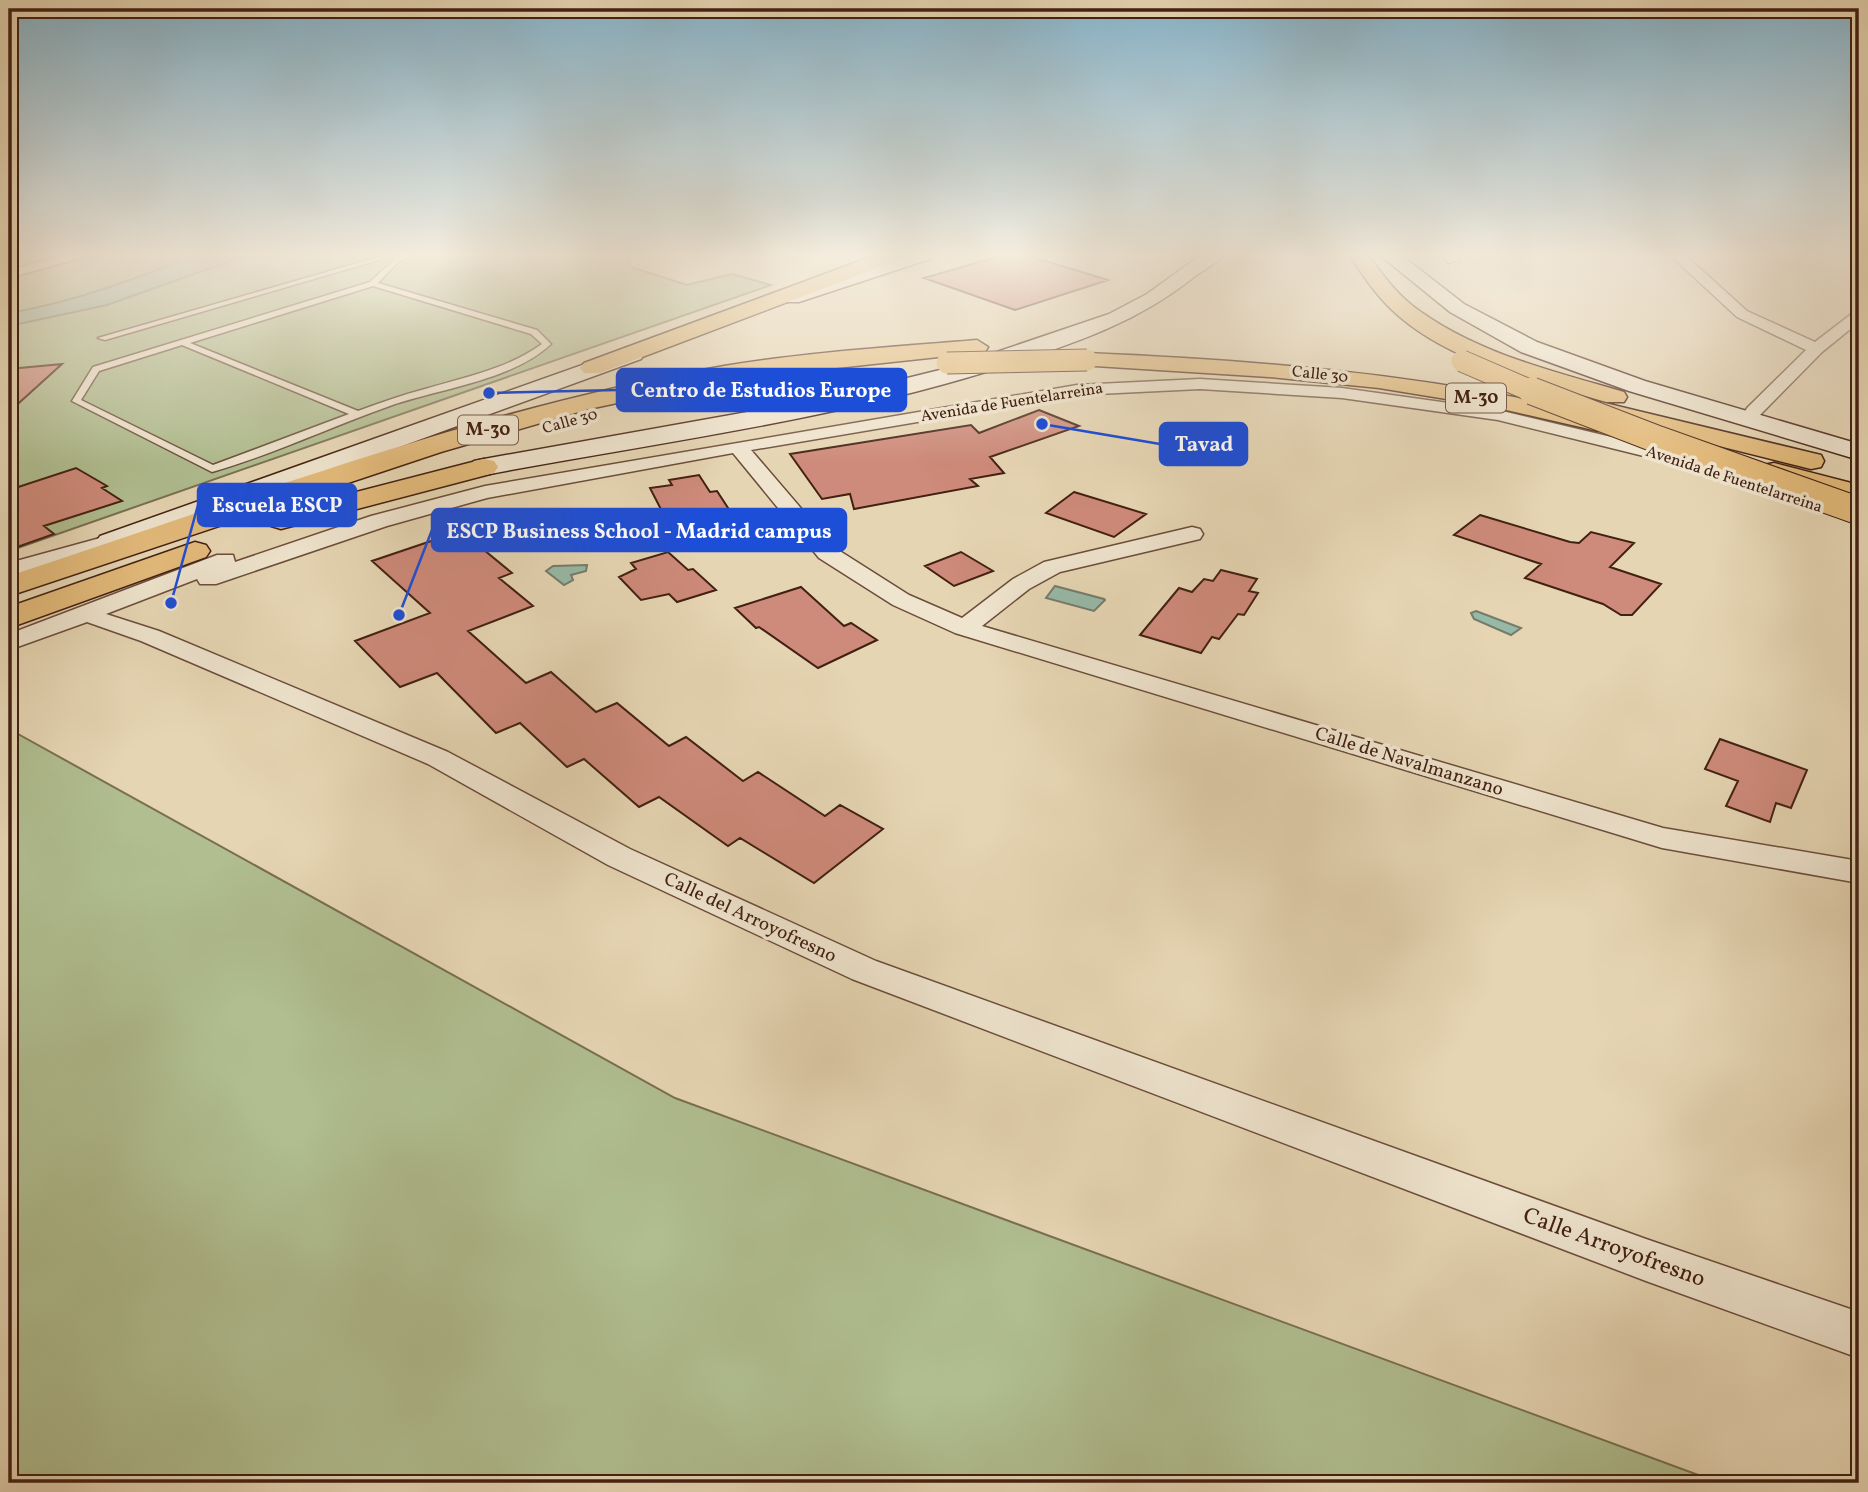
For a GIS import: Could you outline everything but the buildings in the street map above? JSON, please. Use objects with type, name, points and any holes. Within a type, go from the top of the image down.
[{"type":"highway","points":[[592,368],[708,325]]},
{"type":"highway","points":[[1408,325],[1419,336],[1462,361],[1542,397],[1663,443],[1859,511]]},
{"type":"highway","points":[[1428,325],[1503,361],[1733,433],[1810,461]]},
{"type":"highway","name":"Calle 30","points":[[11,580],[432,446],[584,402],[725,373],[873,355],[977,347],[1111,346],[1228,352],[1373,368],[1521,391],[1728,438],[1859,476]]},
{"type":"highway","name":"Calle 30","points":[[15,632],[281,520],[448,457],[601,413],[673,396],[797,376],[947,363],[1087,360],[1223,365],[1407,386],[1523,406],[1626,430],[1859,494]]},
{"type":"highway","points":[[281,520],[484,467]]},
{"type":"highway","points":[[11,580],[111,542]]},
{"type":"street","points":[[111,542],[719,325]]},
{"type":"street","points":[[15,632],[484,467],[792,413],[911,387],[981,368],[1098,325]]},
{"type":"street","points":[[1486,325],[1550,356],[1637,386],[1859,452]]},
{"type":"street","points":[[1510,325],[1600,364],[1859,441]]},
{"type":"street","points":[[1764,325],[1816,349]]},
{"type":"street","points":[[1754,411],[1816,349],[1847,325]]},
{"type":"street","name":"Avenida de Fuentelarreina","points":[[208,579],[379,520],[485,492],[738,446],[1077,390],[1200,384],[1342,393],[1497,415],[1667,454],[1859,522]]},
{"type":"street","name":"Calle de Navalmanzano","points":[[738,446],[827,553],[901,600],[964,628],[1662,838],[1859,872]]},
{"type":"street","name":"Avenida de Fuentelarreina","points":[[142,622],[208,579],[349,513]]},
{"type":"street","points":[[964,628],[1021,584],[1052,567],[1192,534]]},
{"type":"street","name":"Calle del Arroyofresno","points":[[15,632],[97,620],[142,622],[438,758],[619,858],[864,970],[1369,1157]]},
{"type":"street","name":"Calle Arroyofresno","points":[[1369,1157],[1859,1335]]},
{"type":"lane","points":[[102,338],[149,325]]},
{"type":"lane","points":[[242,325],[96,369],[76,401],[212,469],[414,395],[468,381],[536,353],[547,344],[534,332],[509,325]]},
{"type":"lane","points":[[183,343],[359,415]]},
{"type":"shaded area","points":[[9,325],[657,325],[9,551]]},
{"type":"shaded area","points":[[587,565],[586,571],[571,575],[573,580],[564,585],[546,571],[553,566]]},
{"type":"shaded area","points":[[1055,586],[1105,600],[1094,611],[1046,598]]},
{"type":"shaded area","points":[[1476,611],[1521,628],[1511,635],[1474,619],[1471,613]]},
{"type":"shaded area","points":[[9,729],[675,1098],[1720,1483],[9,1483]]},
{"type":"place","name":"Centro de Estudios Europe","points":[[489,393]]},
{"type":"place","name":"Tavad","points":[[1042,424]]},
{"type":"place","name":"Escuela ESCP","points":[[171,603]]},
{"type":"place","name":"ESCP Business School - Madrid campus","points":[[399,615]]}]
